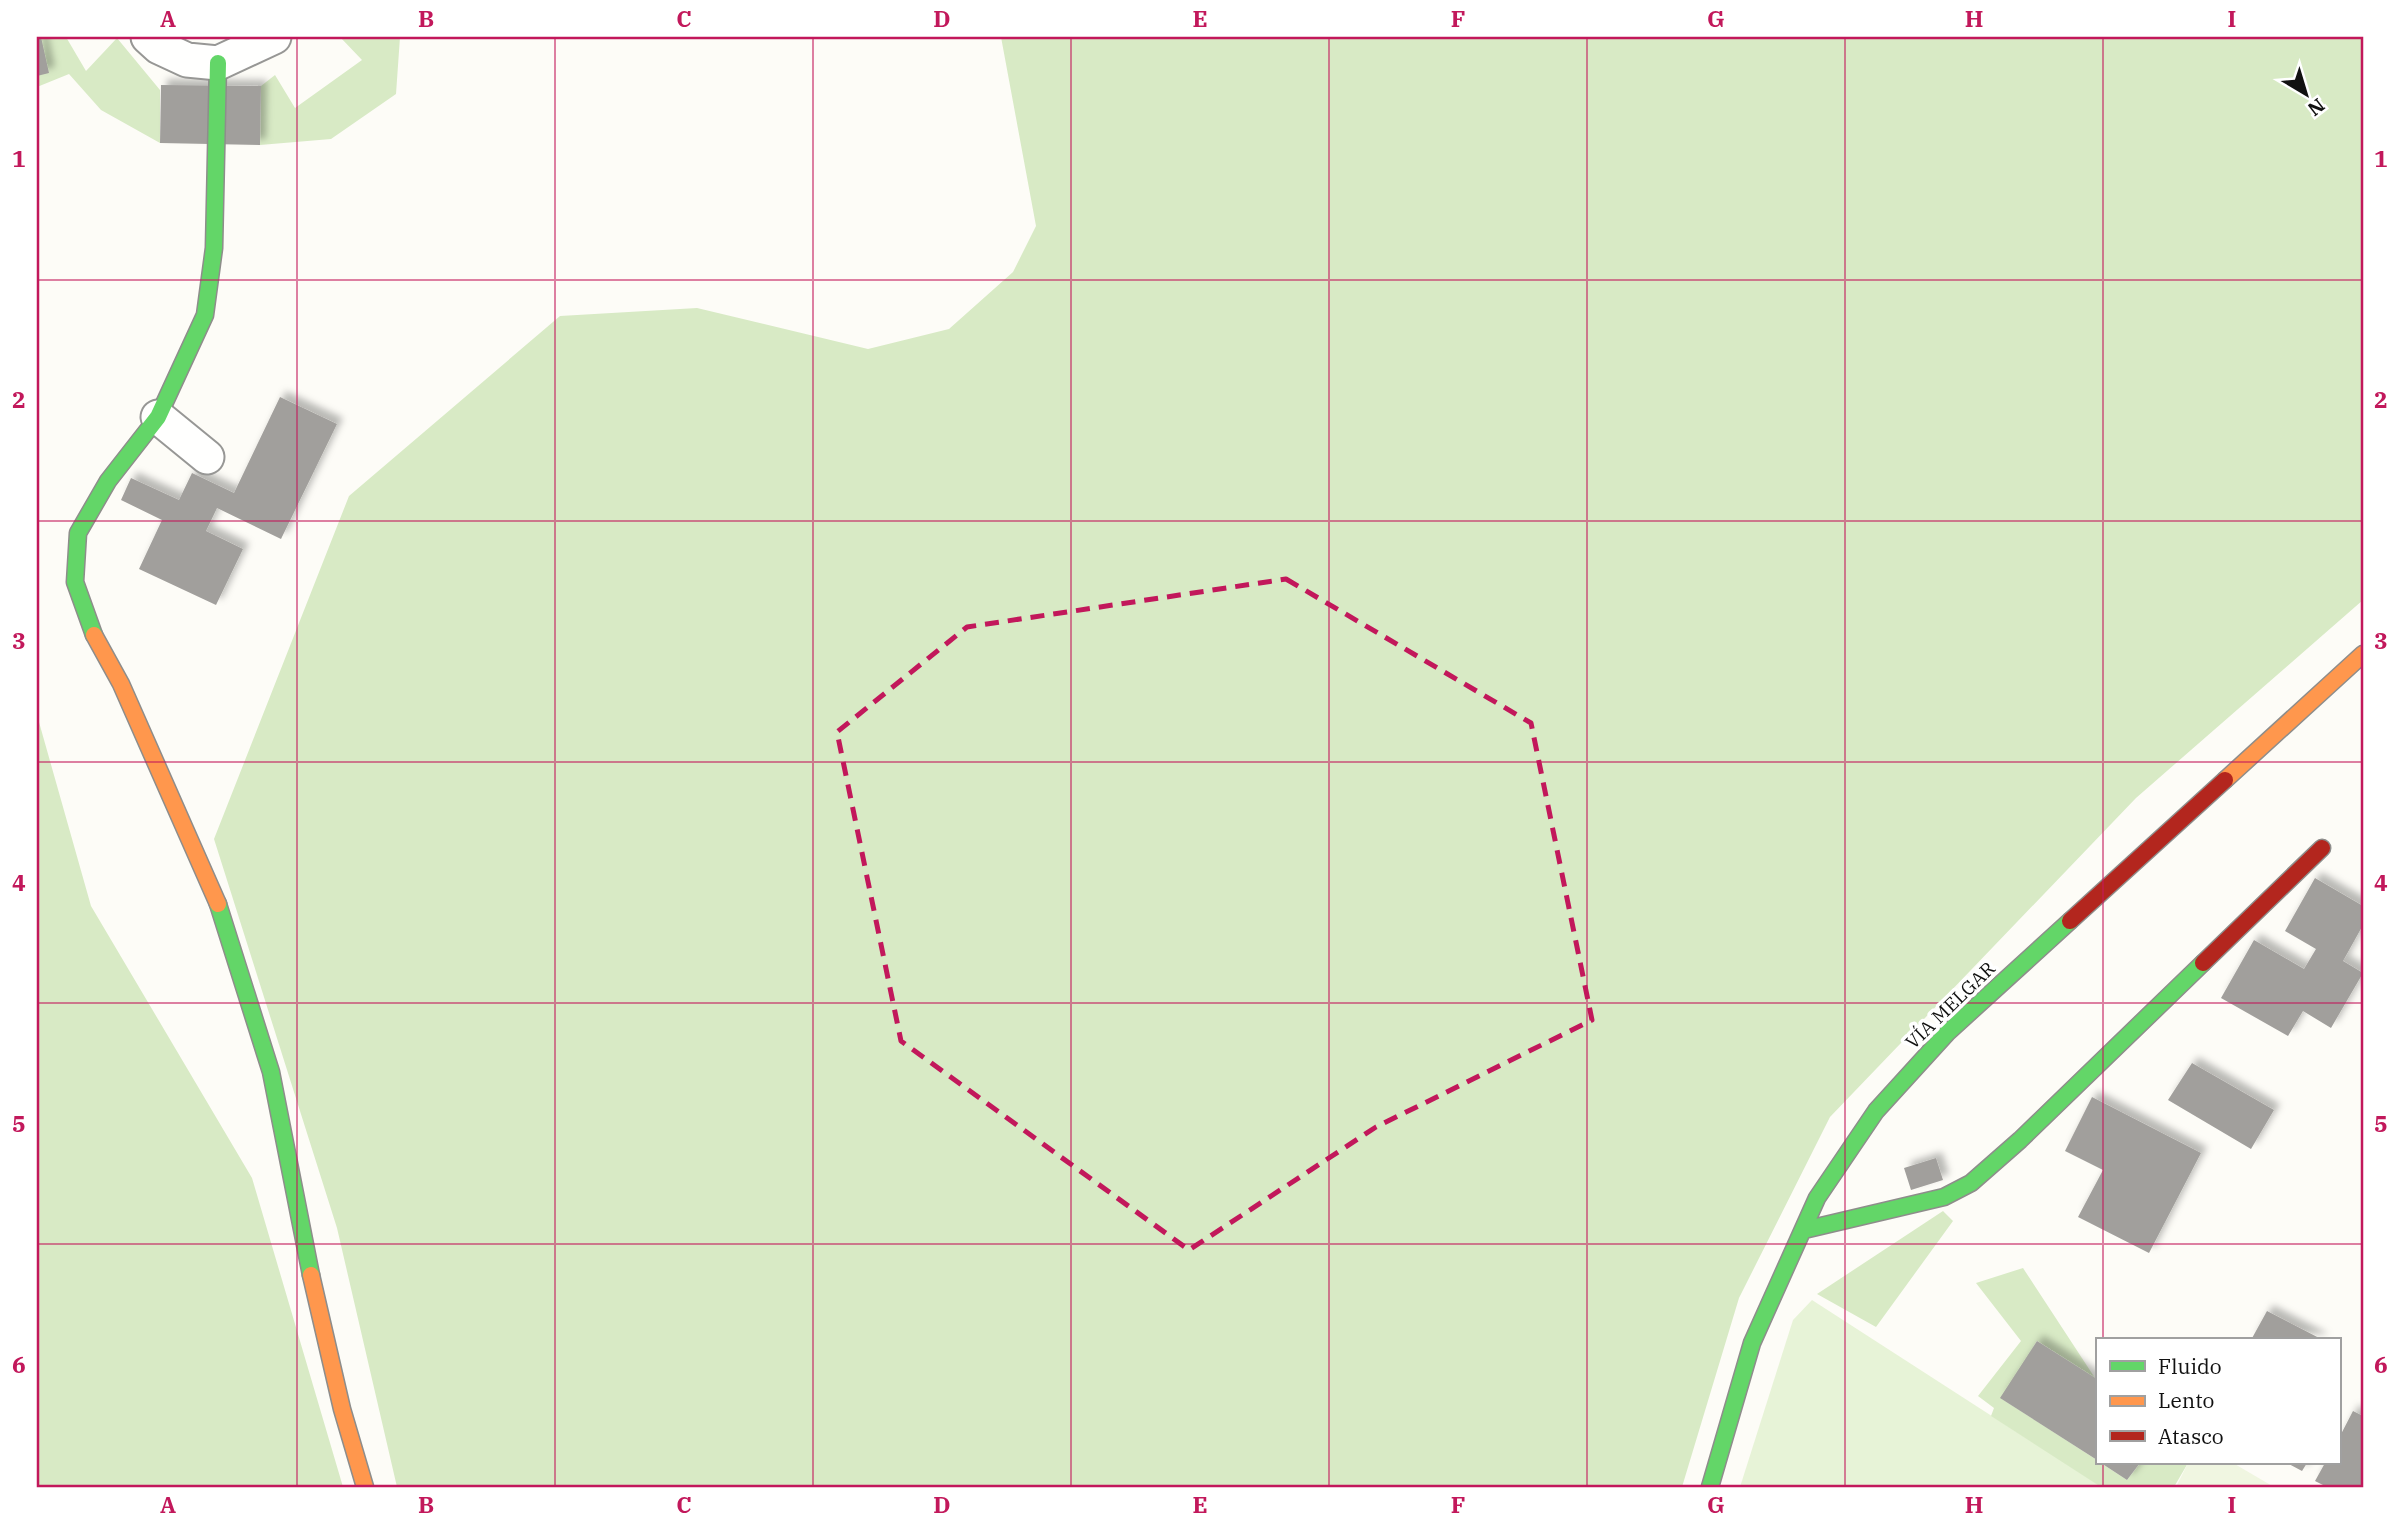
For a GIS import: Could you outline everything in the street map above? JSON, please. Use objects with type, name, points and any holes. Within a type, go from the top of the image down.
[{"type":"street","points":[[148,37],[159,47],[187,60],[218,62],[274,37]]},
{"type":"street","points":[[218,62],[214,248],[205,315],[159,417],[108,481],[78,533],[75,582],[95,638],[121,684],[217,902],[271,1072],[310,1269],[342,1409],[365,1487]]},
{"type":"street","points":[[159,417],[207,457]]},
{"type":"street","name":"VÍA MELGAR","points":[[1710,1487],[1752,1343],[1816,1198],[1876,1111],[1947,1033],[2363,654]]},
{"type":"street","points":[[1804,1230],[1944,1197],[1971,1183],[2020,1140],[2322,848]]},
{"type":"highlighted area","points":[[1286,579],[1531,723],[1592,1020],[1376,1127],[1189,1250],[901,1041],[837,732],[967,627]]},
{"type":"green space","points":[[37,37],[66,37],[86,71],[117,38],[160,90],[160,143],[101,110],[69,74],[37,87]]},
{"type":"green space","points":[[340,37],[400,37],[396,94],[331,139],[260,145],[261,86],[275,75],[295,108],[362,60]]},
{"type":"green space","points":[[1001,37],[2363,37],[2363,600],[2136,798],[1830,1117],[1739,1298],[1682,1487],[397,1487],[337,1228],[214,839],[349,496],[560,316],[697,308],[868,349],[949,329],[1013,272],[1036,226]]},
{"type":"green space","points":[[37,715],[91,906],[252,1178],[343,1487],[37,1487]]},
{"type":"green space","points":[[1943,1211],[1953,1221],[1876,1327],[1817,1294]]},
{"type":"green space","points":[[2023,1268],[2095,1378],[2037,1341],[2002,1399],[2096,1459],[2096,1464],[2103,1464],[2127,1480],[2139,1464],[2187,1464],[2174,1487],[2101,1487],[1991,1416],[1994,1408],[1978,1396],[2021,1341],[1976,1283]]},
{"type":"green space","points":[[1812,1300],[2102,1487],[1740,1487],[1793,1320]]},
{"type":"green space","points":[[2188,1464],[2235,1464],[2274,1487],[2176,1487]]},
{"type":"building","points":[[37,37],[41,37],[49,73],[37,76]]},
{"type":"building","points":[[161,85],[261,86],[260,145],[160,143]]},
{"type":"building","points":[[280,397],[337,424],[281,539],[217,508],[206,531],[243,549],[216,605],[139,569],[162,520],[121,500],[131,478],[179,500],[192,473],[234,493]]},
{"type":"building","points":[[2315,878],[2363,906],[2363,925],[2343,961],[2363,973],[2331,1028],[2303,1011],[2288,1036],[2221,998],[2254,940],[2304,969],[2316,949],[2285,931]]},
{"type":"building","points":[[2192,1063],[2274,1110],[2251,1149],[2168,1100]]},
{"type":"building","points":[[2092,1097],[2201,1153],[2149,1253],[2078,1217],[2103,1170],[2065,1151]]},
{"type":"building","points":[[1936,1158],[1943,1180],[1911,1190],[1904,1168]]},
{"type":"building","points":[[2267,1311],[2319,1338],[2252,1338]]},
{"type":"building","points":[[2037,1341],[2096,1378],[2096,1459],[2000,1398]]},
{"type":"building","points":[[2353,1411],[2363,1416],[2363,1487],[2327,1487],[2315,1481],[2324,1464],[2340,1464],[2340,1436]]},
{"type":"building","points":[[2103,1464],[2139,1464],[2127,1480]]},
{"type":"building","points":[[2289,1464],[2306,1464],[2302,1471]]},
{"type":"traffic: fast","points":[[94,635],[75,582],[78,533],[108,481],[158,417],[205,315],[214,248],[218,63]]},
{"type":"traffic: fast","points":[[218,904],[271,1072],[311,1275]]},
{"type":"traffic: fast","points":[[1710,1487],[1752,1343],[1817,1198],[1876,1111],[1947,1033],[2070,921]]},
{"type":"traffic: fast","points":[[1804,1230],[1944,1197],[1971,1183],[2020,1140],[2203,963]]},
{"type":"traffic: slow","points":[[94,635],[121,684],[218,904]]},
{"type":"traffic: slow","points":[[2225,780],[2363,654]]},
{"type":"traffic: slow","points":[[311,1275],[342,1409],[365,1487]]},
{"type":"traffic: jam","points":[[2070,921],[2225,780]]},
{"type":"traffic: jam","points":[[2203,963],[2322,848]]}]
